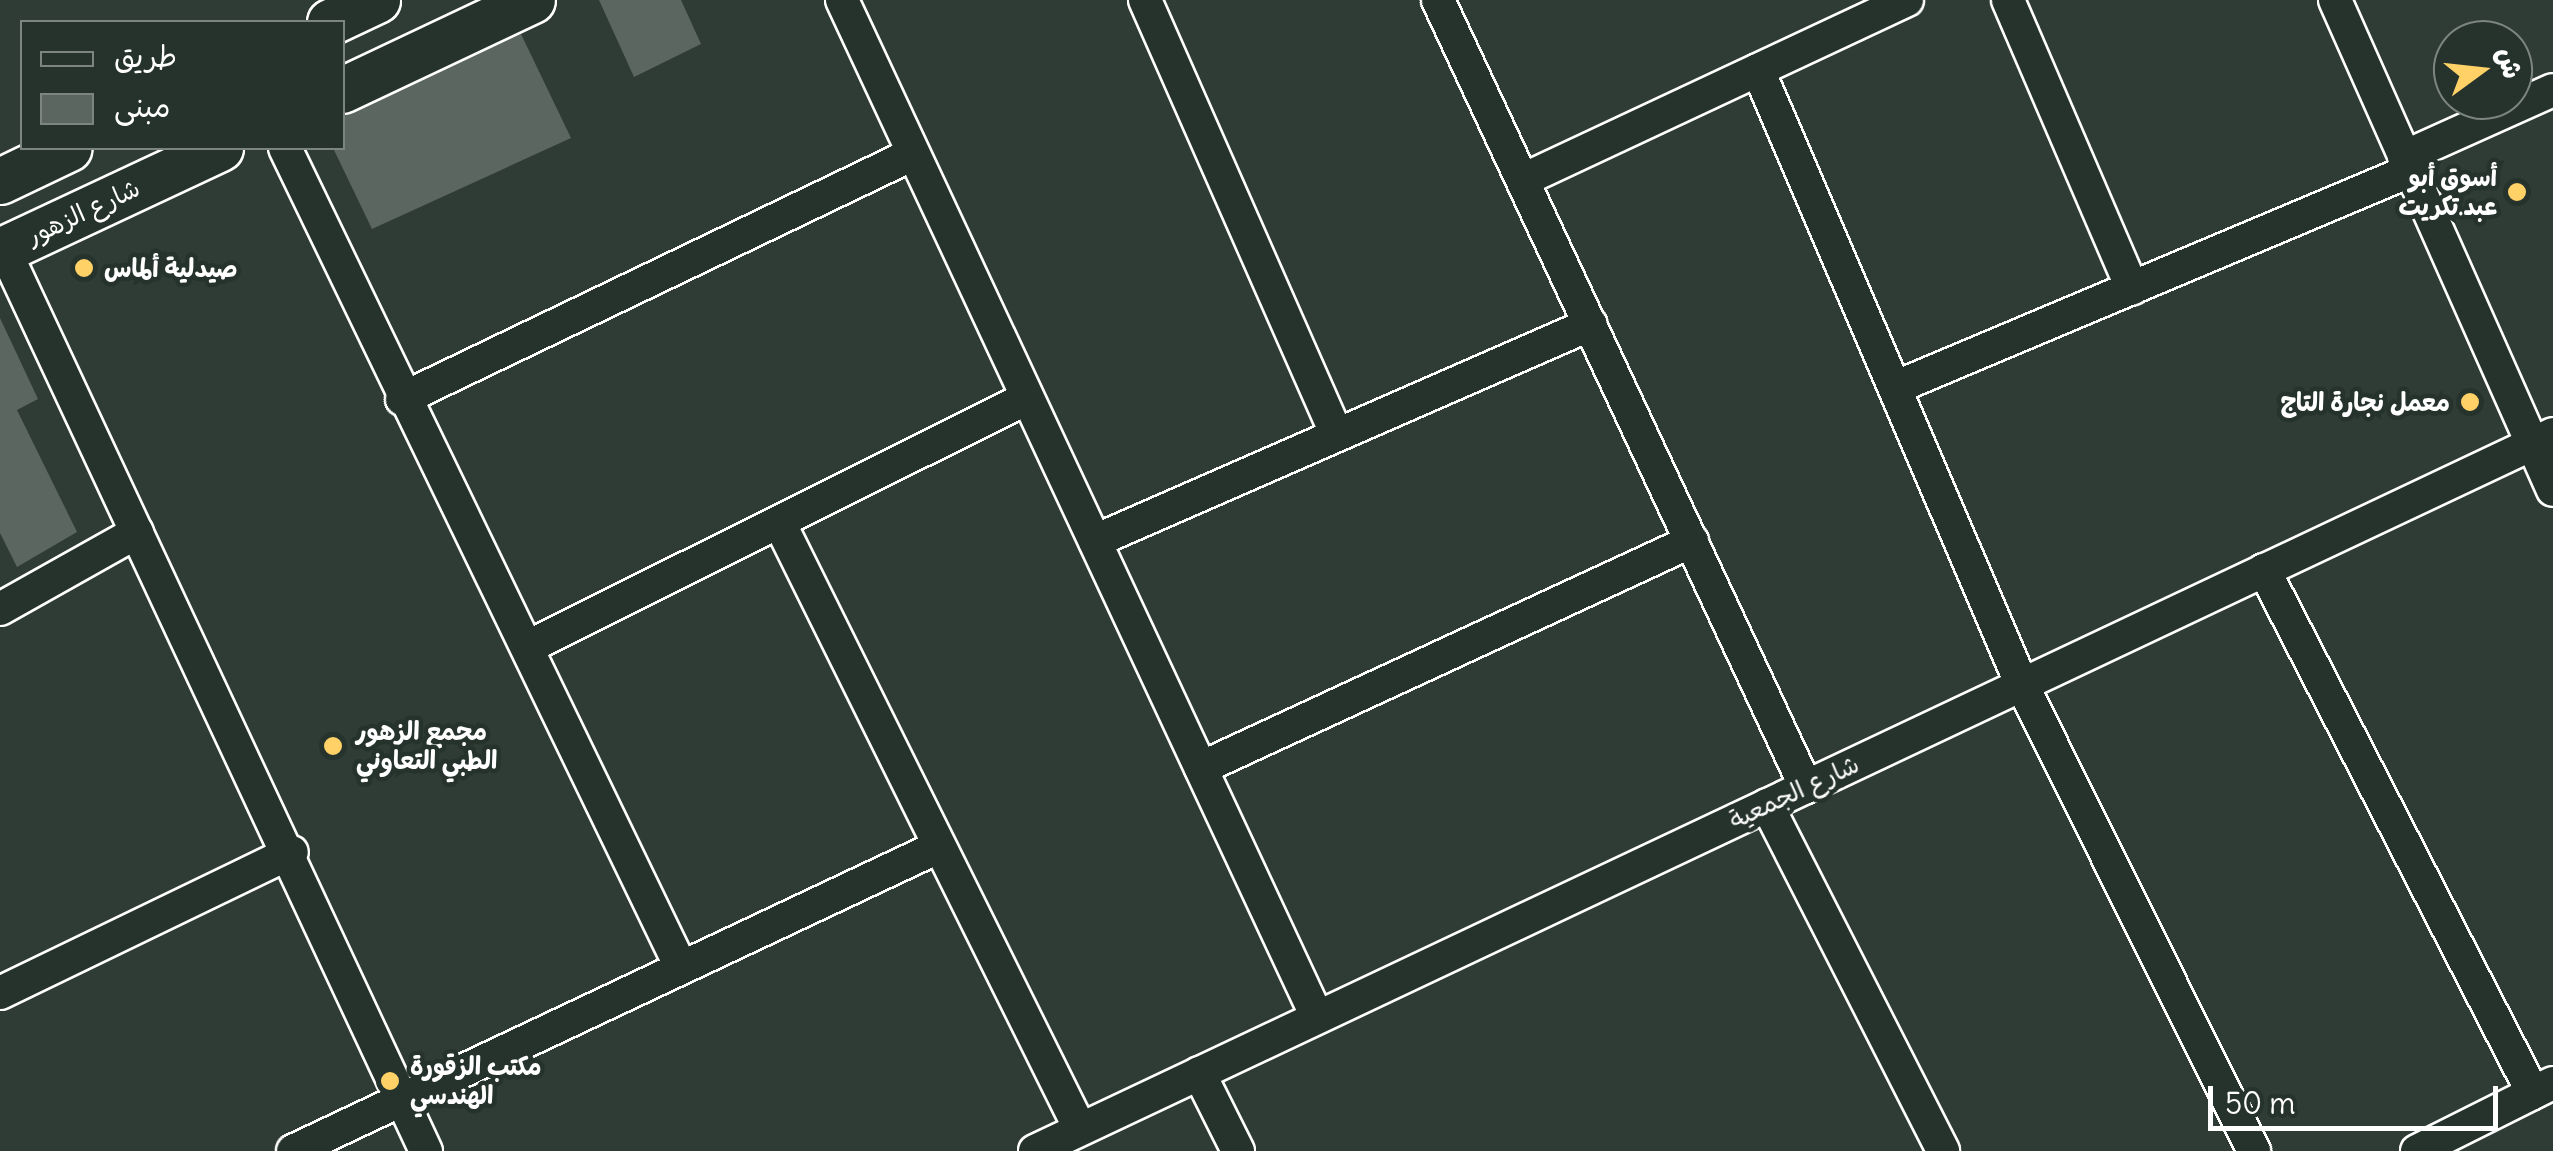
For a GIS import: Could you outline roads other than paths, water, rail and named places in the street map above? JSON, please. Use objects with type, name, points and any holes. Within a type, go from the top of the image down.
[{"type":"main road","points":[[334,20],[377,0]]},
{"type":"main road","points":[[345,89],[532,0]]},
{"type":"main road","points":[[0,181],[66,150]]},
{"type":"main road","name":"شارع الزهور","points":[[2,250],[216,150]]},
{"type":"street","points":[[842,0],[1317,1017]]},
{"type":"street","points":[[1145,0],[1337,435]]},
{"type":"street","points":[[1438,0],[1806,787]]},
{"type":"street","points":[[1523,180],[1907,0]]},
{"type":"street","points":[[2008,0],[2132,288]]},
{"type":"street","points":[[2335,0],[2406,165],[2542,439],[2553,490]]},
{"type":"street","points":[[1758,70],[1900,386],[2022,685],[2254,1151]]},
{"type":"street","points":[[1900,386],[2132,288],[2406,165],[2553,90]]},
{"type":"street","points":[[287,150],[402,399],[528,647],[681,966]]},
{"type":"street","points":[[402,399],[912,154]]},
{"type":"street","points":[[2,250],[292,852],[426,1151]]},
{"type":"street","points":[[1094,540],[1591,324]]},
{"type":"street","points":[[528,647],[1027,398]]},
{"type":"street","name":"شارع الجمعية","points":[[1035,1151],[2542,439]]},
{"type":"street","points":[[780,524],[1080,1129]]},
{"type":"street","points":[[0,609],[137,532]]},
{"type":"street","points":[[1201,768],[1692,541]]},
{"type":"street","points":[[2264,570],[2543,1088],[2417,1151]]},
{"type":"street","points":[[1767,805],[1943,1151]]},
{"type":"street","points":[[293,1151],[938,847]]},
{"type":"street","points":[[0,992],[292,852]]},
{"type":"street","points":[[1199,1073],[1238,1151]]},
{"type":"place","name":"أسوق أبو عبد.تكريت","points":[[2517,192]]},
{"type":"place","name":"صيدلية ألماس","points":[[84,268]]},
{"type":"place","name":"معمل نجارة التاج","points":[[2470,402]]},
{"type":"place","name":"مجمع الزهور الطبي التعاوني","points":[[333,746]]},
{"type":"place","name":"مكتب الزقورة الهندسي","points":[[390,1081]]}]
